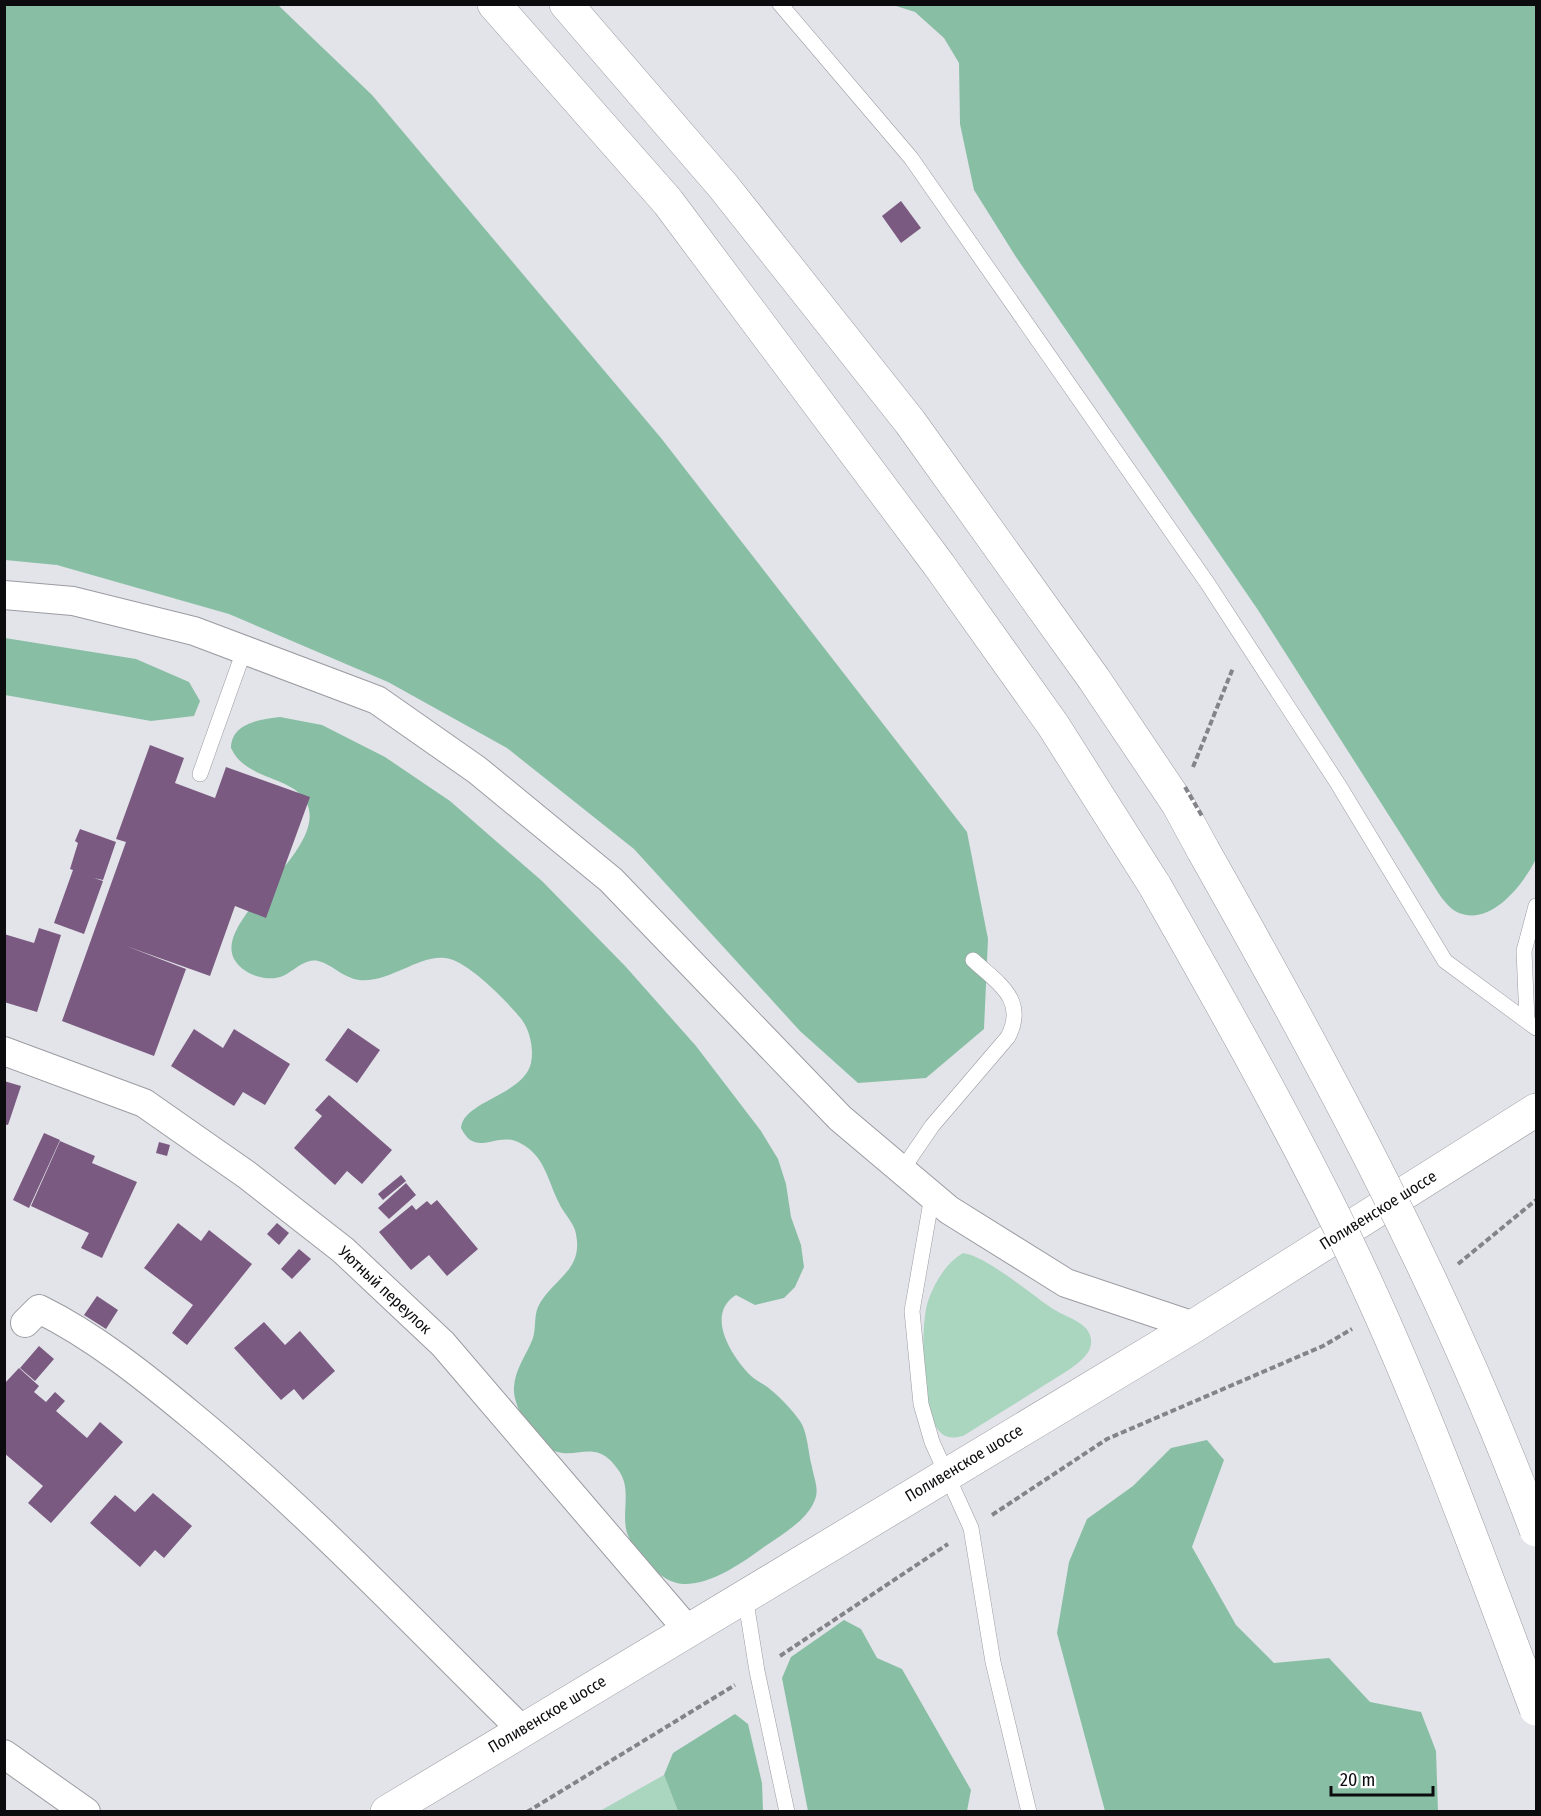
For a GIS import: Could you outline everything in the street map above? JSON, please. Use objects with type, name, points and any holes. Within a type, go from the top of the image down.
[{"type":"main road","points":[[494,4],[668,202],[932,556],[1040,706],[1155,886],[1270,1091],[1346,1241],[1410,1385],[1536,1709]]},
{"type":"main road","points":[[566,4],[723,186],[910,422],[1100,689],[1178,804],[1331,1081],[1398,1214],[1508,1453],[1536,1530]]},
{"type":"main road","name":"Поливенское шоссе","points":[[387,1812],[946,1473],[1194,1326],[1536,1110]]},
{"type":"street","points":[[4,595],[73,602],[194,631],[245,648],[377,700],[477,770],[611,880],[840,1118],[949,1210],[1066,1283],[1194,1326]]},
{"type":"street","name":"Уютный переулок","points":[[4,1051],[144,1103],[247,1175],[343,1250],[443,1344],[687,1629]]},
{"type":"street","points":[[25,1323],[39,1310],[58,1318],[148,1380],[250,1464],[522,1730]]},
{"type":"street","points":[[4,1754],[86,1812]]},
{"type":"lane","points":[[780,4],[911,158],[1208,584],[1338,784],[1445,961],[1465,978],[1490,992],[1532,1024]]},
{"type":"lane","points":[[200,774],[245,648]]},
{"type":"lane","points":[[1532,1024],[1524,951],[1536,906]]},
{"type":"lane","points":[[902,1170],[932,1126],[1008,1037],[1014,1025],[1016,1008],[1006,991],[974,960]]},
{"type":"lane","points":[[932,1196],[912,1311],[921,1404],[932,1442],[971,1528],[993,1662],[1029,1812]]},
{"type":"lane","points":[[745,1596],[757,1671],[787,1812]]},
{"type":"path","points":[[1185,787],[1237,658]]},
{"type":"path","points":[[1450,1269],[1536,1200]]},
{"type":"path","points":[[527,1812],[757,1671],[1107,1439],[1323,1346],[1353,1328]]},
{"type":"green space","points":[[5,5],[278,5],[372,95],[661,438],[967,832],[988,939],[984,1029],[926,1078],[858,1083],[800,1031],[634,849],[507,748],[388,682],[229,614],[57,565],[5,560]]},
{"type":"green space","points":[[893,5],[1536,5],[1536,859],[1515,890],[1495,908],[1471,915],[1459,913],[1450,908],[1439,894],[1258,610],[1016,257],[974,190],[960,124],[959,63],[944,38],[915,12]]},
{"type":"green space","points":[[5,638],[136,659],[189,682],[200,701],[194,716],[151,721],[5,695]]},
{"type":"green space","points":[[280,717],[322,725],[385,757],[450,801],[542,881],[626,967],[696,1046],[761,1131],[778,1159],[786,1184],[791,1217],[801,1245],[804,1267],[795,1287],[784,1298],[755,1305],[736,1295],[727,1303],[722,1313],[722,1324],[724,1335],[735,1357],[752,1377],[779,1397],[803,1426],[816,1493],[810,1509],[799,1522],[726,1572],[704,1581],[683,1584],[657,1573],[642,1558],[627,1533],[625,1486],[623,1478],[611,1461],[595,1452],[563,1453],[547,1447],[532,1433],[517,1404],[514,1395],[515,1380],[533,1338],[538,1307],[572,1265],[577,1244],[575,1230],[535,1154],[520,1143],[511,1140],[473,1142],[461,1128],[464,1119],[472,1111],[506,1091],[526,1074],[531,1063],[532,1046],[522,1020],[497,993],[475,974],[454,960],[445,958],[435,958],[370,980],[353,979],[318,961],[309,961],[285,975],[272,978],[252,974],[236,962],[231,946],[237,928],[300,845],[309,825],[308,806],[302,796],[283,783],[248,767],[238,759],[231,748],[232,740],[241,728],[256,721]]},
{"type":"green space","points":[[963,1253],[984,1261],[1053,1309],[1084,1326],[1088,1330],[1091,1341],[1085,1356],[1067,1371],[963,1436],[952,1438],[941,1433],[929,1409],[924,1370],[924,1329],[925,1313],[934,1287],[946,1268]]},
{"type":"green space","points":[[1207,1440],[1224,1460],[1192,1547],[1236,1625],[1274,1663],[1329,1658],[1370,1702],[1421,1712],[1436,1751],[1438,1811],[1105,1811],[1057,1633],[1069,1562],[1087,1519],[1133,1486],[1171,1448]]},
{"type":"green space","points":[[844,1620],[861,1629],[877,1658],[902,1669],[971,1790],[967,1811],[808,1811],[782,1678],[791,1657]]},
{"type":"green space","points":[[735,1714],[748,1724],[762,1783],[763,1811],[678,1811],[664,1775],[673,1753]]},
{"type":"green space","points":[[664,1775],[678,1811],[598,1812]]},
{"type":"building","points":[[901,201],[921,228],[901,243],[882,216]]},
{"type":"building","points":[[150,745],[184,758],[175,783],[215,798],[226,767],[310,797],[266,918],[235,906],[210,976],[126,946],[186,969],[154,1056],[62,1021],[126,842],[116,839]]},
{"type":"building","points":[[80,829],[116,842],[103,880],[94,878],[103,881],[84,934],[54,923],[73,870],[70,869],[78,843],[75,841]]},
{"type":"building","points":[[39,928],[61,935],[37,1012],[4,1002],[4,934],[34,943]]},
{"type":"building","points":[[348,1028],[380,1050],[357,1083],[325,1060]]},
{"type":"building","points":[[194,1029],[223,1048],[234,1029],[290,1064],[265,1105],[243,1092],[234,1106],[171,1066]]},
{"type":"building","points":[[4,1081],[21,1086],[8,1125],[4,1124]]},
{"type":"building","points":[[329,1095],[392,1150],[362,1184],[347,1171],[335,1185],[294,1148],[322,1116],[315,1110]]},
{"type":"building","points":[[44,1133],[60,1140],[29,1208],[13,1200]]},
{"type":"building","points":[[60,1141],[95,1156],[92,1163],[137,1182],[102,1258],[81,1248],[89,1233],[31,1206]]},
{"type":"building","points":[[159,1142],[170,1145],[167,1156],[156,1153]]},
{"type":"building","points":[[401,1175],[406,1181],[383,1200],[378,1194]]},
{"type":"building","points":[[406,1183],[416,1195],[389,1219],[378,1208]]},
{"type":"building","points":[[437,1200],[478,1249],[447,1276],[429,1255],[411,1270],[379,1232],[412,1205],[416,1210],[427,1201],[431,1205]]},
{"type":"building","points":[[178,1223],[201,1241],[209,1230],[252,1264],[187,1345],[172,1333],[193,1305],[144,1268]]},
{"type":"building","points":[[277,1223],[289,1233],[279,1245],[267,1234]]},
{"type":"building","points":[[299,1249],[311,1259],[292,1279],[281,1269]]},
{"type":"building","points":[[97,1296],[118,1310],[106,1329],[84,1315]]},
{"type":"building","points":[[264,1322],[285,1345],[300,1331],[335,1371],[303,1400],[294,1389],[281,1400],[234,1348]]},
{"type":"building","points":[[39,1346],[54,1359],[35,1381],[20,1368]]},
{"type":"building","points":[[19,1368],[39,1386],[34,1392],[46,1402],[55,1392],[65,1401],[56,1411],[87,1438],[100,1422],[123,1442],[51,1523],[28,1503],[43,1486],[4,1453],[4,1384]]},
{"type":"building","points":[[153,1493],[192,1526],[164,1558],[155,1550],[140,1567],[90,1523],[115,1495],[135,1512]]}]
